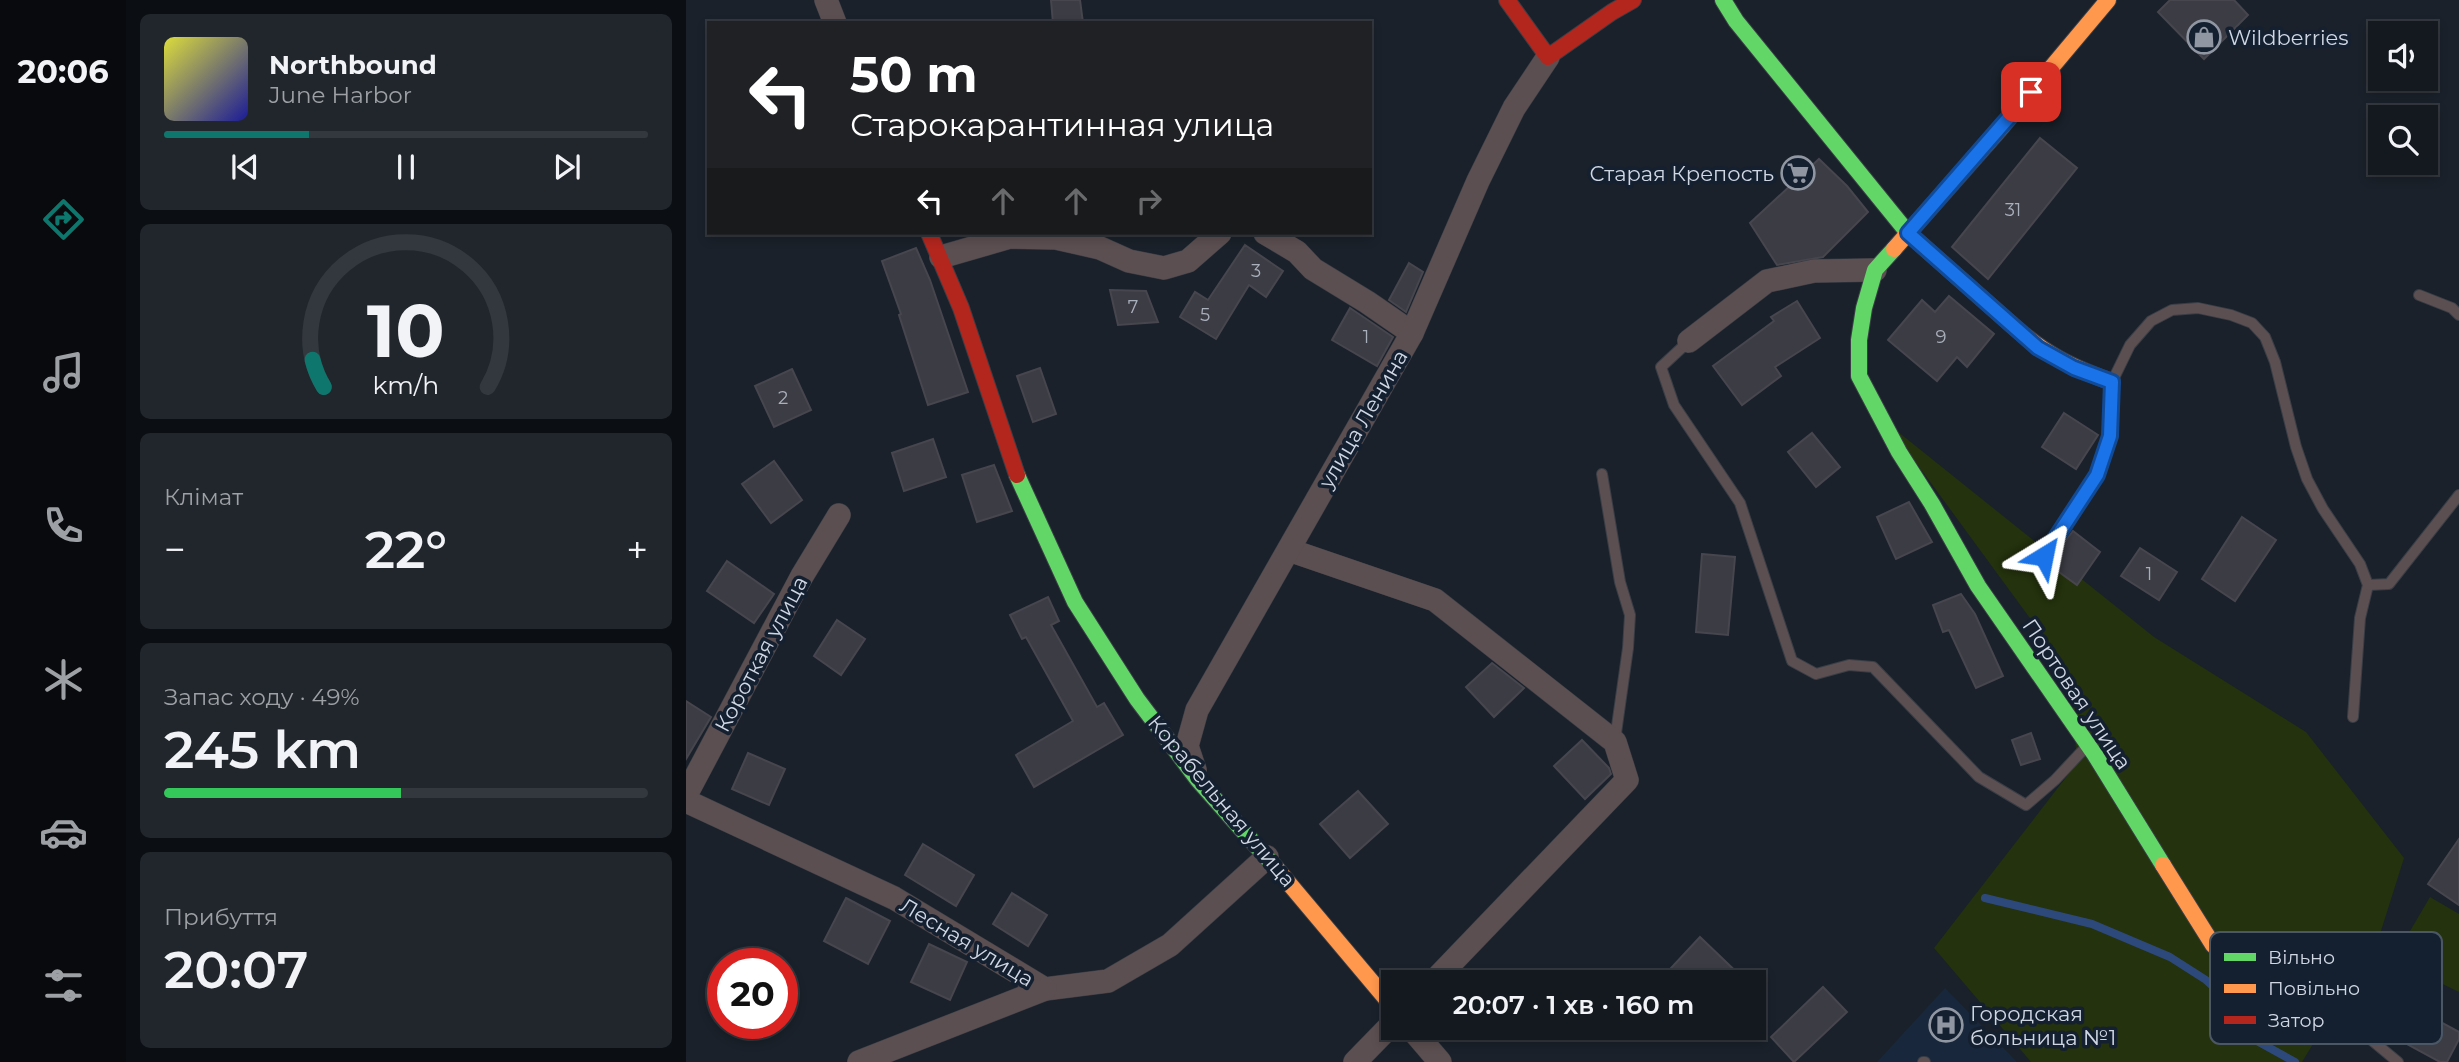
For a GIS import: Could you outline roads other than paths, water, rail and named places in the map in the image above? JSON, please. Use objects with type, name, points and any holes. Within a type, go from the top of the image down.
[{"type":"street","points":[[826,0],[834,21]]},
{"type":"street","points":[[1507,0],[1548,57],[1633,0]]},
{"type":"street","points":[[1723,0],[1736,21],[1908,233],[2038,348],[2074,368],[2112,382]]},
{"type":"street","name":"Портовая улица","points":[[2108,0],[2008,120],[1875,271],[1864,308],[1859,376],[1899,452],[1978,586],[2095,755],[2210,940]]},
{"type":"street","name":"улица Ленина","points":[[1198,780],[1188,746],[1197,710],[1412,333],[1478,181],[1514,108],[1548,57]]},
{"type":"street","name":"Корабельная улица","points":[[930,235],[961,308],[1021,488],[1075,601],[1138,699],[1198,780],[1381,993]]},
{"type":"street","points":[[941,257],[1010,237],[1056,238],[1100,248],[1129,261],[1164,268],[1188,261],[1218,235]]},
{"type":"street","points":[[1268,235],[1297,252],[1313,269],[1412,333]]},
{"type":"street","points":[[1689,341],[1767,281],[1814,271],[1875,271]]},
{"type":"street","name":"Короткая улица","points":[[686,795],[802,576],[839,515]]},
{"type":"street","points":[[1289,550],[1435,600],[1615,742],[1627,780],[1445,970]]},
{"type":"street","name":"Лесная улица","points":[[686,802],[894,898],[1045,989],[1108,981],[1170,945],[1267,857]]},
{"type":"street","points":[[859,1062],[1045,989]]},
{"type":"street","points":[[1355,1062],[1381,1035]]},
{"type":"street","points":[[1421,1040],[1440,1062]]},
{"type":"lane","points":[[2419,295],[2452,308],[2459,315]]},
{"type":"lane","points":[[2044,556],[2097,475],[2110,436],[2112,382],[2130,345],[2151,321],[2172,310],[2198,308],[2252,323],[2264,337],[2275,362],[2296,447],[2307,479],[2323,509],[2360,564],[2368,585],[2360,618],[2353,717]]},
{"type":"lane","points":[[1689,341],[1661,367],[1674,405],[1740,503],[1792,661],[1816,674],[1849,665],[1873,667],[1979,777],[2026,805],[2055,780],[2087,746]]},
{"type":"lane","points":[[1602,474],[1620,582],[1630,615],[1615,742]]},
{"type":"lane","points":[[2368,585],[2389,584],[2459,495]]},
{"type":"lane","points":[[2378,1044],[2398,1062]]},
{"type":"waterway","points":[[1985,898],[2092,924],[2170,957],[2210,984]]},
{"type":"waterway","points":[[2262,1044],[2295,1062]]},
{"type":"place","name":"Wildberries","points":[[2204,37]]},
{"type":"place","name":"Старая Крепость","points":[[1798,173]]},
{"type":"place","name":"Городская больница №1","points":[[1946,1025]]}]
